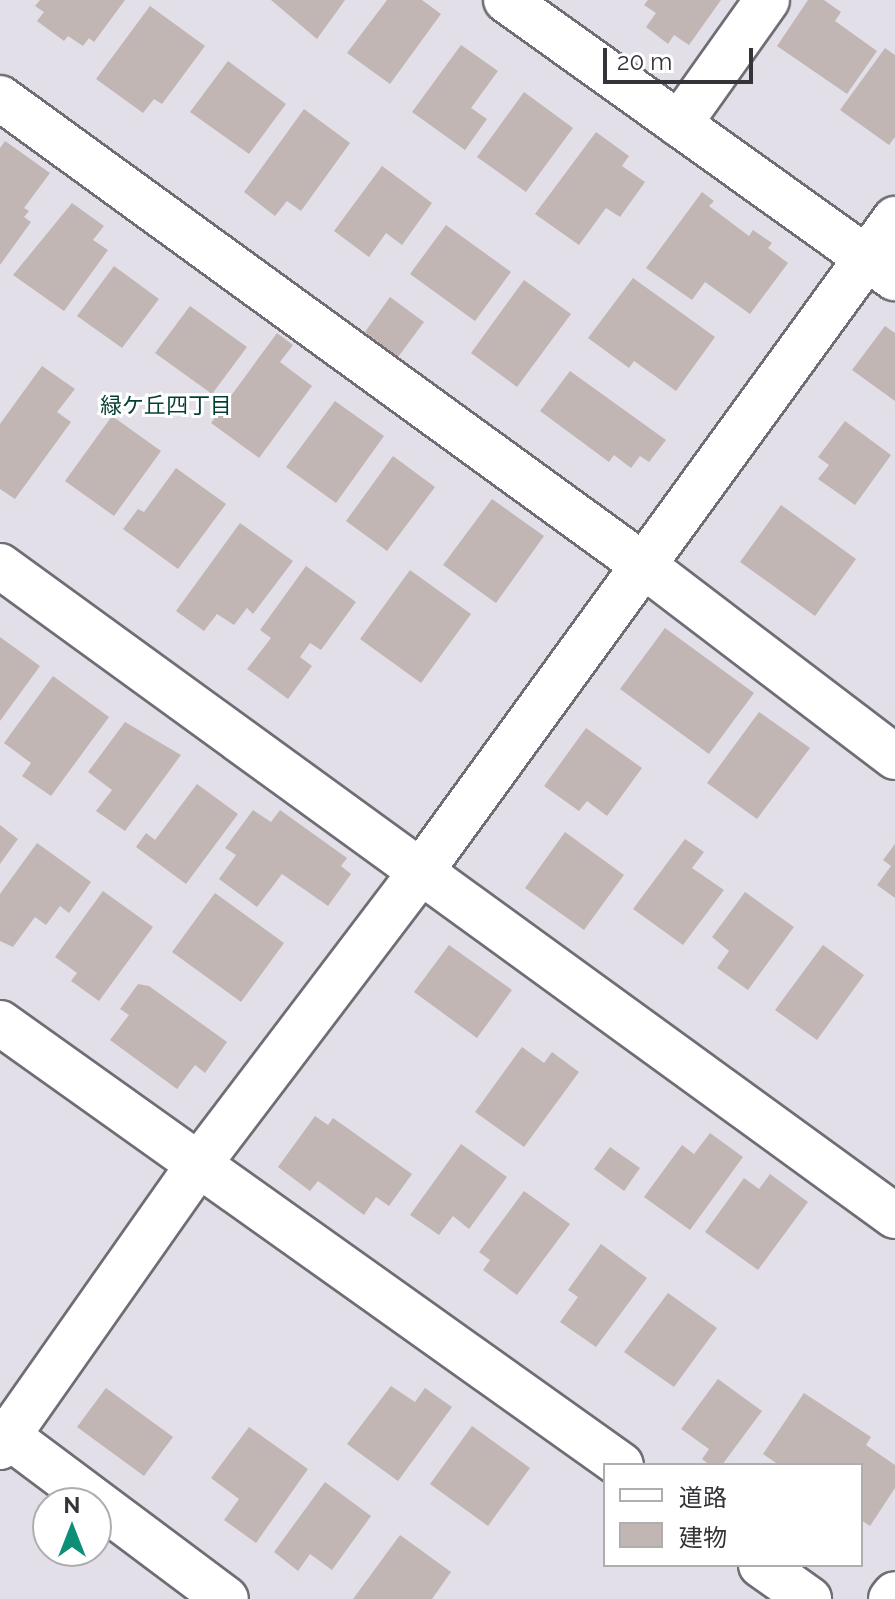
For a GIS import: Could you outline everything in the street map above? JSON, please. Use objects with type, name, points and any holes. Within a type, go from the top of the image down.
[{"type":"street","points":[[506,0],[880,268]]},
{"type":"street","points":[[679,124],[767,0]]},
{"type":"street","points":[[0,98],[643,565],[895,757]]},
{"type":"street","points":[[226,1599],[3,1438],[199,1164],[419,874],[643,565],[880,268],[895,219]]},
{"type":"street","points":[[0,566],[419,874],[895,1216]]},
{"type":"street","points":[[0,1023],[618,1463]]},
{"type":"street","points":[[764,1567],[809,1599]]},
{"type":"building","points":[[40,0],[125,0],[94,42],[89,38],[83,46],[68,36],[64,41],[37,21],[44,12],[35,6]]},
{"type":"building","points":[[271,0],[345,0],[317,39]]},
{"type":"building","points":[[387,0],[422,0],[441,14],[390,84],[347,53]]},
{"type":"building","points":[[648,0],[721,0],[689,45],[674,35],[668,44],[646,27],[656,13],[644,5]]},
{"type":"building","points":[[808,0],[824,0],[841,12],[835,21],[877,51],[847,94],[777,46]]},
{"type":"building","points":[[150,6],[205,46],[162,104],[154,99],[143,113],[96,79]]},
{"type":"building","points":[[461,45],[498,71],[471,108],[487,119],[465,150],[412,112]]},
{"type":"building","points":[[885,48],[895,55],[895,137],[889,145],[840,110]]},
{"type":"building","points":[[228,61],[286,104],[249,154],[190,112]]},
{"type":"building","points":[[524,92],[573,128],[526,192],[477,157]]},
{"type":"building","points":[[304,109],[350,143],[301,211],[287,201],[275,216],[244,192]]},
{"type":"building","points":[[596,132],[629,156],[622,166],[645,182],[620,217],[606,208],[579,245],[535,214]]},
{"type":"building","points":[[5,141],[50,173],[24,208],[29,211],[24,217],[31,222],[0,265],[0,148]]},
{"type":"building","points":[[382,166],[432,203],[402,245],[386,233],[369,257],[334,231]]},
{"type":"building","points":[[702,192],[714,201],[709,206],[749,236],[753,230],[772,243],[768,248],[788,263],[750,314],[705,282],[692,300],[646,268]]},
{"type":"building","points":[[72,203],[104,226],[93,240],[108,250],[64,311],[13,275]]},
{"type":"building","points":[[446,225],[511,272],[475,321],[410,274]]},
{"type":"building","points":[[114,266],[159,299],[122,348],[77,316]]},
{"type":"building","points":[[633,278],[715,337],[676,391],[634,361],[629,368],[588,338]]},
{"type":"building","points":[[524,280],[571,314],[517,387],[471,353]]},
{"type":"building","points":[[390,297],[424,322],[398,357],[365,332]]},
{"type":"building","points":[[190,306],[247,347],[212,394],[155,353]]},
{"type":"building","points":[[885,326],[895,333],[895,401],[852,370]]},
{"type":"building","points":[[277,333],[293,345],[280,362],[312,386],[259,458],[211,423]]},
{"type":"building","points":[[42,366],[75,389],[57,412],[71,422],[15,499],[0,489],[0,424]]},
{"type":"building","points":[[570,371],[666,440],[649,462],[640,456],[631,468],[614,455],[609,462],[540,411]]},
{"type":"building","points":[[335,401],[384,436],[336,503],[286,467]]},
{"type":"building","points":[[112,416],[161,451],[114,516],[65,481]]},
{"type":"building","points":[[845,421],[891,455],[855,505],[818,479],[829,465],[818,457]]},
{"type":"building","points":[[393,456],[435,487],[387,551],[346,521]]},
{"type":"building","points":[[176,468],[226,504],[178,569],[123,529],[138,509],[144,512]]},
{"type":"building","points":[[492,499],[544,536],[496,603],[443,565]]},
{"type":"building","points":[[781,505],[856,559],[815,616],[740,562]]},
{"type":"building","points":[[240,523],[293,561],[253,614],[247,608],[234,625],[217,614],[204,631],[176,611]]},
{"type":"building","points":[[306,566],[356,602],[321,650],[310,643],[300,657],[312,666],[288,699],[247,669],[271,638],[260,630]]},
{"type":"building","points":[[410,570],[471,614],[421,683],[360,639]]},
{"type":"building","points":[[665,628],[754,693],[709,754],[620,689]]},
{"type":"building","points":[[0,637],[40,666],[0,721]]},
{"type":"building","points":[[53,676],[109,717],[51,796],[22,776],[31,763],[4,743]]},
{"type":"building","points":[[759,712],[810,748],[757,819],[707,783]]},
{"type":"building","points":[[125,722],[181,755],[125,831],[96,811],[112,790],[88,772]]},
{"type":"building","points":[[586,728],[642,768],[607,816],[587,801],[579,811],[544,786]]},
{"type":"building","points":[[197,784],[238,814],[186,884],[136,847],[146,833],[155,840]]},
{"type":"building","points":[[253,810],[271,822],[280,810],[347,858],[341,866],[351,874],[328,906],[282,874],[257,907],[219,879],[236,855],[225,848]]},
{"type":"building","points":[[0,825],[18,839],[0,864]]},
{"type":"building","points":[[565,832],[624,875],[584,930],[525,888]]},
{"type":"building","points":[[685,839],[704,852],[692,868],[724,890],[683,945],[633,909]]},
{"type":"building","points":[[37,843],[91,882],[69,913],[60,906],[46,925],[35,917],[13,947],[0,941],[0,894]]},
{"type":"building","points":[[895,844],[895,898],[877,885],[891,866],[883,860]]},
{"type":"building","points":[[103,891],[153,927],[99,1001],[71,981],[77,973],[55,957]]},
{"type":"building","points":[[745,892],[794,927],[748,990],[717,968],[729,951],[712,937]]},
{"type":"building","points":[[215,893],[284,943],[241,1002],[172,952]]},
{"type":"building","points":[[449,945],[512,990],[477,1038],[414,992]]},
{"type":"building","points":[[823,945],[864,975],[817,1040],[775,1010]]},
{"type":"building","points":[[138,984],[149,986],[227,1042],[205,1073],[195,1065],[177,1089],[110,1040],[129,1015],[120,1009]]},
{"type":"building","points":[[522,1047],[544,1063],[552,1052],[579,1072],[524,1147],[475,1112]]},
{"type":"building","points":[[315,1116],[328,1125],[333,1118],[412,1174],[389,1206],[376,1197],[364,1215],[318,1181],[310,1191],[278,1167]]},
{"type":"building","points":[[710,1133],[743,1157],[690,1230],[644,1197],[682,1145],[694,1154]]},
{"type":"building","points":[[461,1144],[507,1177],[469,1229],[453,1216],[439,1235],[410,1215]]},
{"type":"building","points":[[610,1147],[640,1168],[624,1191],[594,1169]]},
{"type":"building","points":[[770,1174],[808,1202],[758,1270],[705,1232],[744,1178],[759,1189]]},
{"type":"building","points":[[524,1191],[570,1224],[517,1295],[483,1270],[490,1260],[479,1252]]},
{"type":"building","points":[[601,1244],[647,1278],[596,1347],[560,1322],[578,1297],[568,1290]]},
{"type":"building","points":[[668,1293],[717,1328],[674,1387],[624,1352]]},
{"type":"building","points":[[718,1379],[762,1411],[723,1463],[707,1463],[702,1459],[709,1449],[681,1429]]},
{"type":"building","points":[[391,1386],[415,1402],[425,1388],[452,1407],[398,1481],[347,1444]]},
{"type":"building","points":[[106,1388],[173,1437],[144,1476],[77,1427]]},
{"type":"building","points":[[804,1393],[871,1437],[866,1445],[895,1465],[895,1488],[870,1526],[863,1521],[863,1463],[776,1463],[763,1454]]},
{"type":"building","points":[[472,1426],[530,1468],[488,1526],[430,1484]]},
{"type":"building","points":[[249,1427],[308,1469],[256,1543],[224,1520],[239,1499],[211,1478]]},
{"type":"building","points":[[325,1482],[371,1516],[332,1570],[310,1554],[298,1571],[274,1552]]},
{"type":"building","points":[[400,1535],[451,1572],[432,1599],[353,1599]]},
{"type":"district","name":"緑ケ丘四丁目","points":[[166,406]]}]
